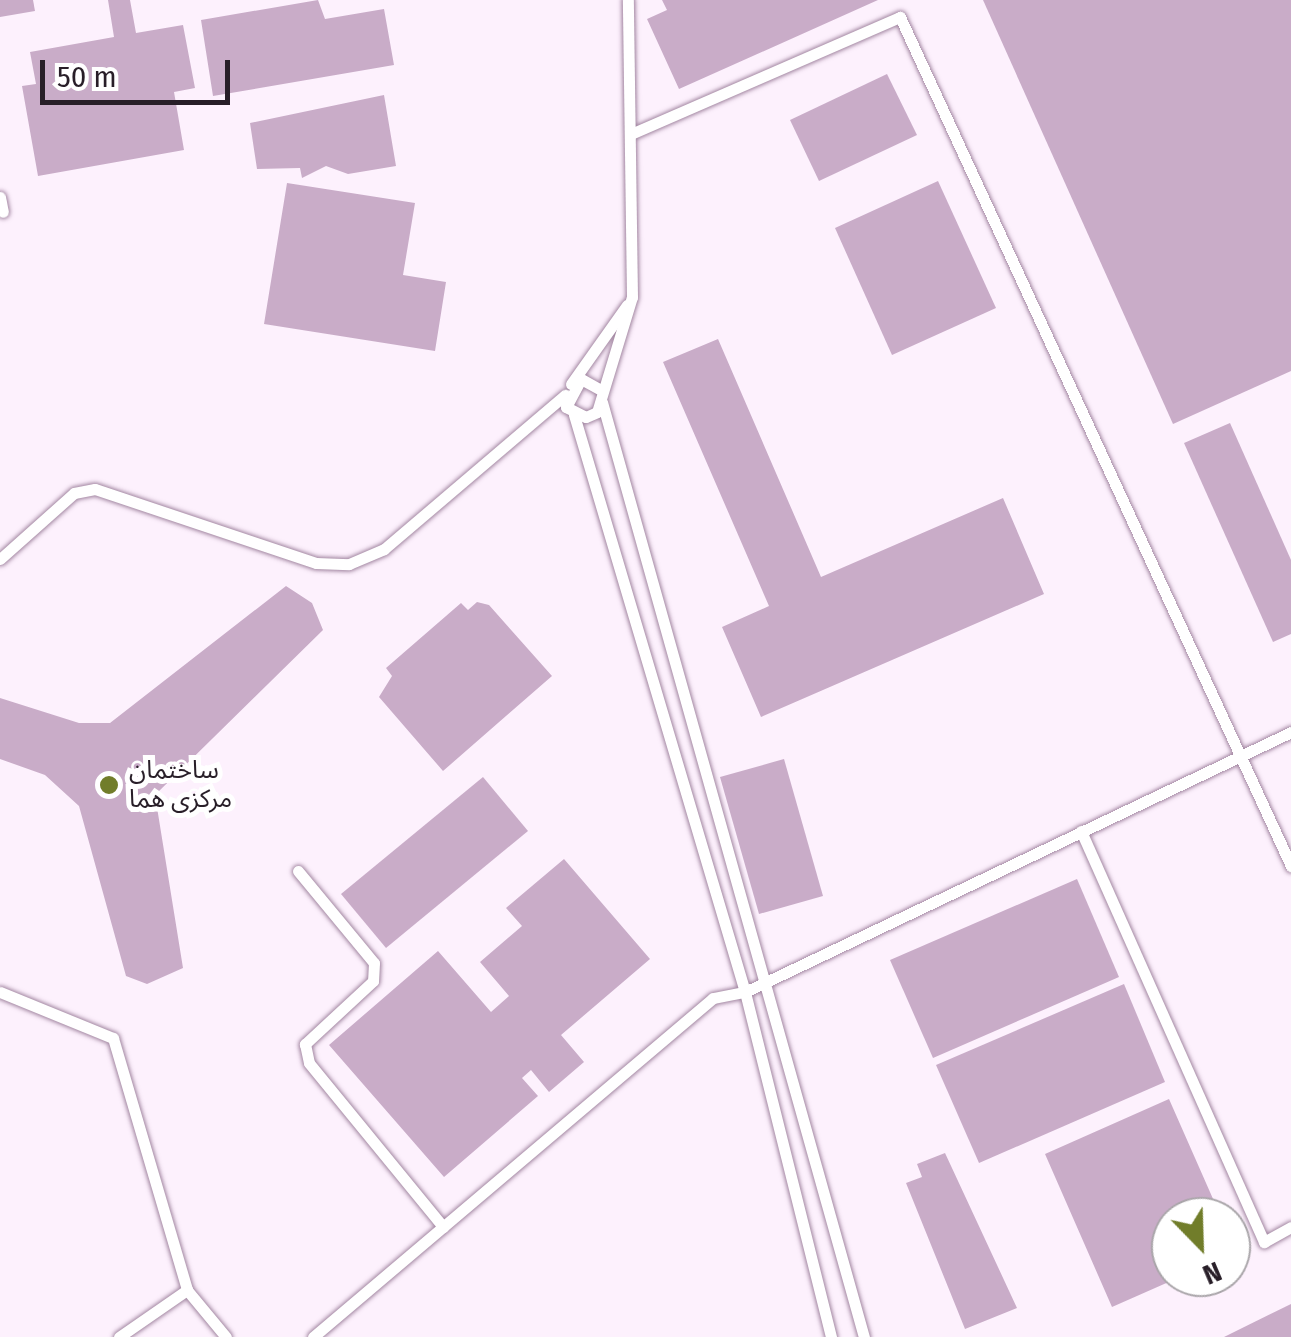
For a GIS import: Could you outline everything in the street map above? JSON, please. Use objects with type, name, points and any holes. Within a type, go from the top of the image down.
[{"type":"lane","points":[[574,415],[586,418],[602,396],[632,297],[633,133],[628,0]]},
{"type":"lane","points":[[633,133],[900,17],[1291,866]]},
{"type":"lane","points":[[0,197],[4,212]]},
{"type":"lane","points":[[632,297],[568,390],[745,992],[831,1337]]},
{"type":"lane","points":[[0,559],[74,493],[95,489],[316,564],[348,564],[384,549],[581,380],[602,396],[769,981],[864,1337]]},
{"type":"lane","points":[[313,1337],[712,998],[745,992],[769,981],[1291,732]]},
{"type":"lane","points":[[1081,831],[1264,1242],[1291,1227]]},
{"type":"lane","points":[[298,871],[374,963],[373,981],[305,1044],[309,1064],[444,1227]]},
{"type":"lane","points":[[0,992],[113,1038],[187,1290],[226,1337]]},
{"type":"lane","points":[[118,1337],[187,1290]]},
{"type":"building","points":[[0,0],[33,0],[35,11],[0,17]]},
{"type":"building","points":[[108,0],[130,0],[136,33],[183,25],[195,88],[174,92],[184,150],[38,176],[22,86],[36,84],[30,52],[114,37]]},
{"type":"building","points":[[318,0],[325,19],[384,9],[394,65],[213,96],[201,20]]},
{"type":"building","points":[[662,0],[878,0],[679,89],[647,19],[667,10]]},
{"type":"building","points":[[983,0],[1291,0],[1291,371],[1173,424]]},
{"type":"building","points":[[887,74],[917,135],[819,181],[790,120]]},
{"type":"building","points":[[384,95],[396,166],[348,174],[326,166],[302,178],[300,168],[257,169],[250,123]]},
{"type":"building","points":[[938,181],[996,308],[892,355],[835,228]]},
{"type":"building","points":[[287,183],[415,203],[403,275],[446,282],[435,351],[264,324]]},
{"type":"building","points":[[718,339],[821,577],[1003,498],[1044,594],[761,717],[722,627],[769,606],[663,362]]},
{"type":"building","points":[[1230,423],[1291,560],[1291,634],[1273,642],[1184,443]]},
{"type":"building","name":"ساختمان مرکزی هما","points":[[286,586],[312,603],[323,630],[155,795],[183,968],[147,984],[126,976],[79,806],[45,775],[0,759],[0,698],[79,723],[110,723]]},
{"type":"building","points":[[477,602],[489,605],[552,676],[443,771],[379,697],[392,676],[386,668],[461,603],[468,610]]},
{"type":"building","points":[[784,759],[823,896],[759,914],[720,777]]},
{"type":"building","points":[[483,777],[528,831],[386,948],[341,894]]},
{"type":"building","points":[[564,859],[650,959],[561,1035],[584,1062],[549,1092],[531,1070],[522,1078],[538,1096],[444,1177],[329,1045],[438,951],[491,1012],[509,996],[480,962],[522,926],[506,908]]},
{"type":"building","points":[[1077,879],[1119,977],[933,1058],[890,960]]},
{"type":"building","points":[[1124,984],[1165,1082],[979,1163],[936,1065]]},
{"type":"building","points":[[1169,1099],[1212,1197],[1151,1197],[1151,1290],[1112,1307],[1045,1154]]},
{"type":"building","points":[[945,1153],[1017,1308],[965,1329],[906,1183],[922,1177],[917,1164]]},
{"type":"building","points":[[1291,1304],[1291,1337],[1224,1337]]},
{"type":"place","name":"ساختمان مرکزی هما","points":[[109,785]]}]
